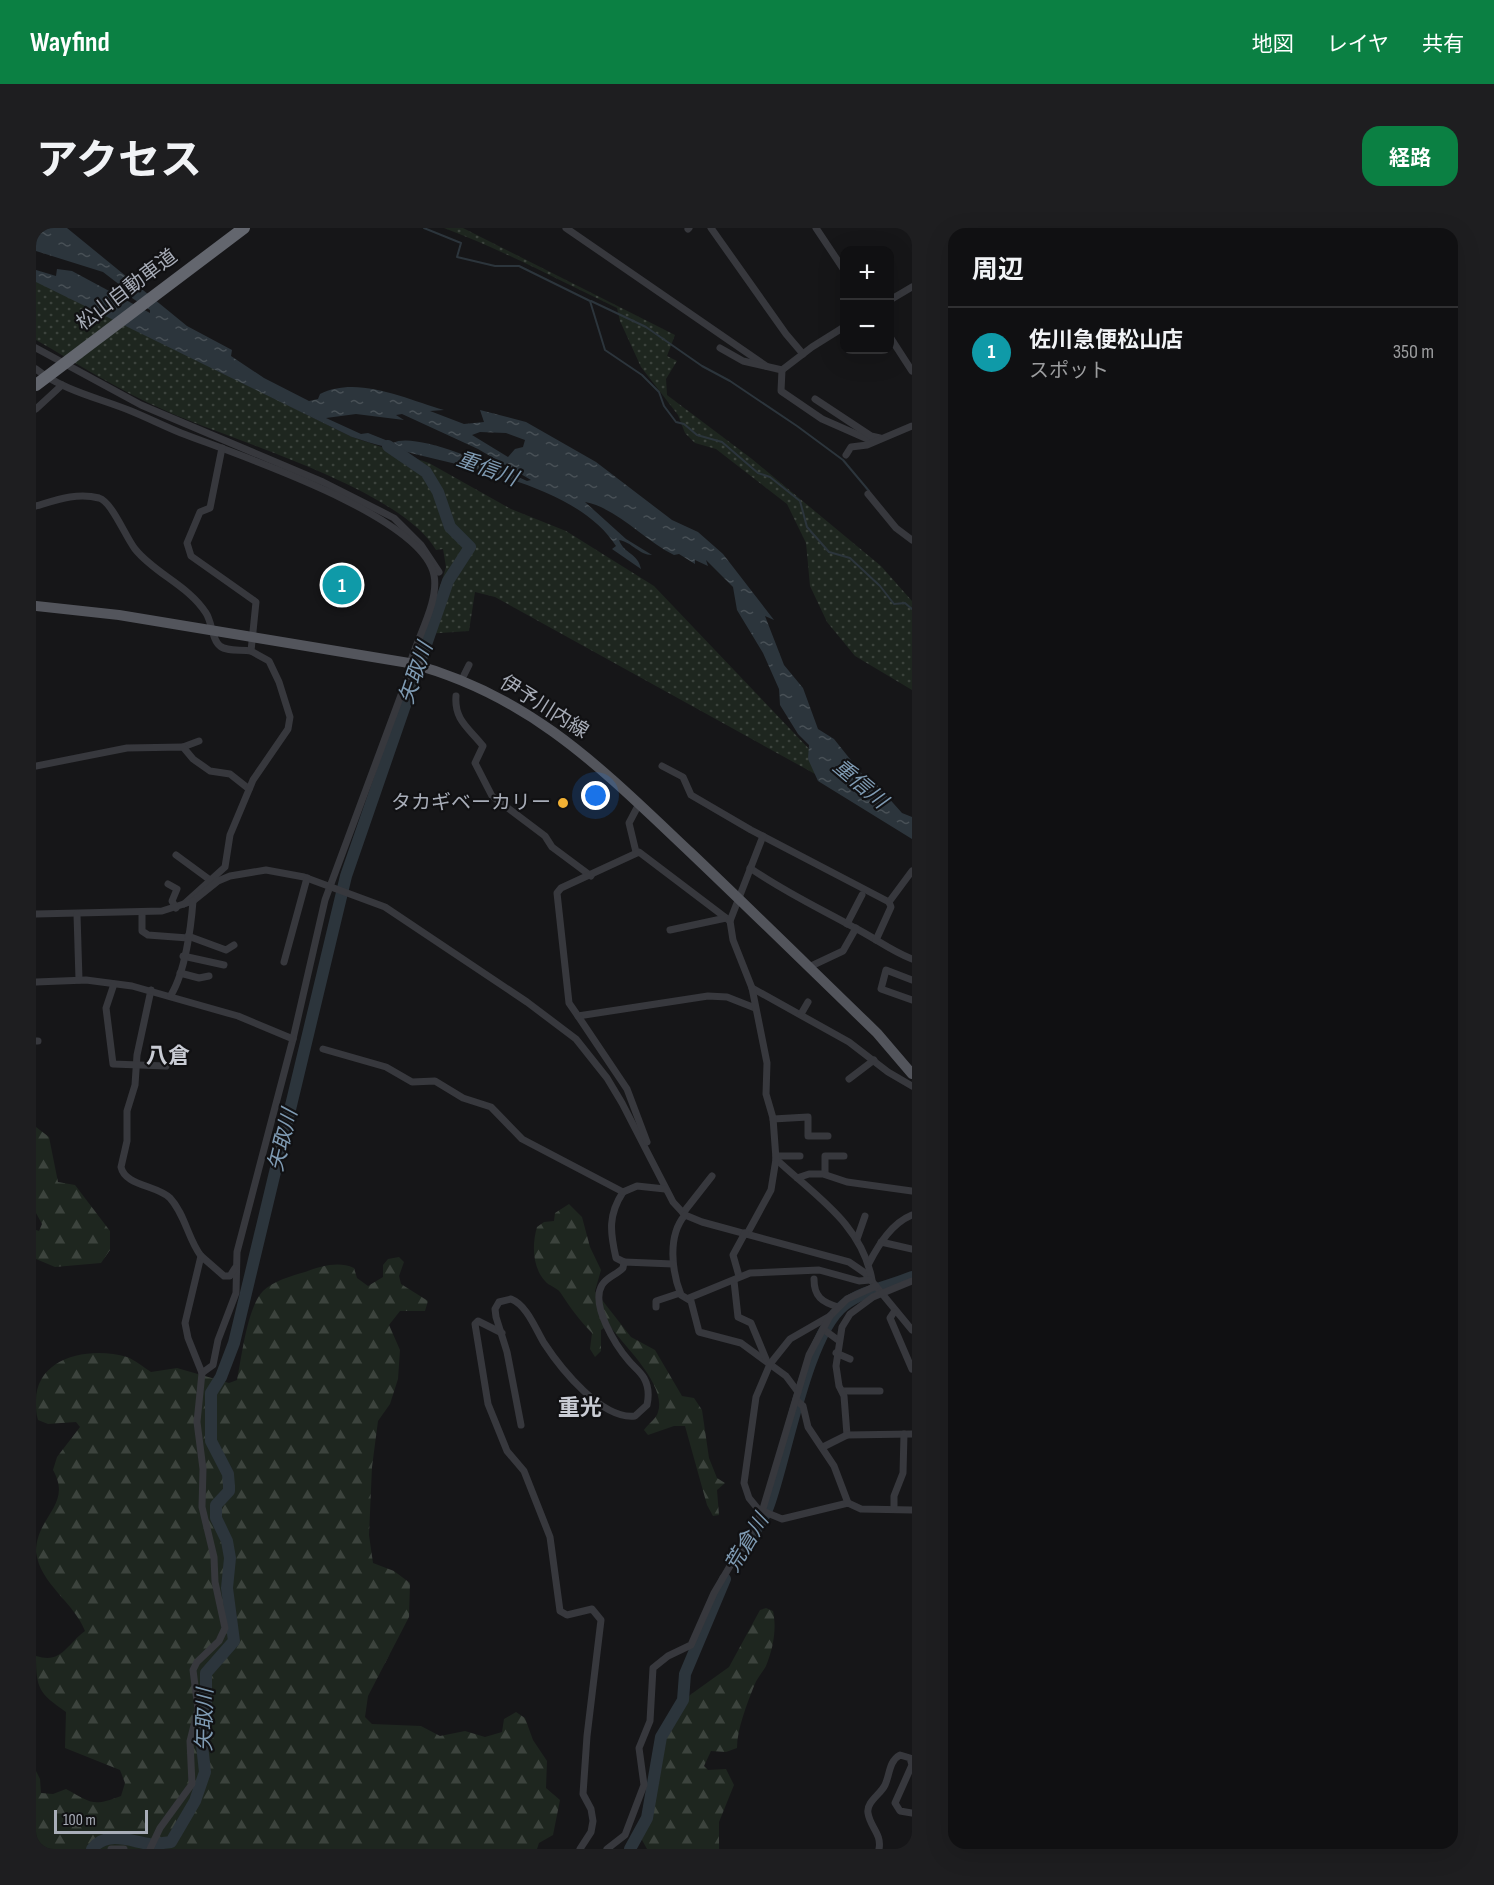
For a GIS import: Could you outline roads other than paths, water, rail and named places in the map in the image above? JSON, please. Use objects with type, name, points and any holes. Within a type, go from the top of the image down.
[{"type":"highway","name":"松山自動車道","points":[[36,385],[244,228]]},
{"type":"main road","name":"伊予川内線","points":[[36,606],[119,615],[410,664],[490,694],[556,732],[597,764],[884,1040],[912,1074]]},
{"type":"street","points":[[566,228],[768,368]]},
{"type":"street","points":[[711,228],[803,354]]},
{"type":"street","points":[[816,228],[840,263]]},
{"type":"street","points":[[894,298],[912,287]]},
{"type":"street","points":[[840,330],[803,354],[785,375],[781,391],[822,419],[872,441]]},
{"type":"street","points":[[894,343],[912,370]]},
{"type":"street","points":[[36,348],[141,405],[374,507],[410,532],[440,570],[434,581],[431,601],[406,679],[319,920],[293,1039],[237,1252],[235,1268],[237,1283],[233,1301],[218,1340],[213,1365],[202,1372]]},
{"type":"street","points":[[720,348],[743,361],[785,375]]},
{"type":"street","points":[[36,369],[62,385],[222,448],[374,514],[404,536],[422,554],[431,567],[434,581]]},
{"type":"street","points":[[36,409],[62,385]]},
{"type":"street","points":[[815,399],[871,436],[880,438]]},
{"type":"street","points":[[846,455],[851,447],[867,445],[912,426]]},
{"type":"street","points":[[222,448],[210,508],[200,512],[187,543],[191,556],[256,602],[251,651]]},
{"type":"street","points":[[868,494],[896,528],[912,540]]},
{"type":"street","points":[[36,506],[71,497],[101,499],[112,508],[115,519],[137,551],[187,591],[206,612],[221,647],[251,651],[269,662],[279,682],[290,717],[285,733],[249,789],[230,835],[225,867],[179,906]]},
{"type":"street","points":[[464,675],[469,665]]},
{"type":"street","points":[[456,696],[455,708],[458,719],[483,746],[475,763],[492,796],[545,836],[552,847],[591,876]]},
{"type":"street","points":[[36,766],[127,748],[183,747],[199,741]]},
{"type":"street","points":[[183,747],[193,759],[210,771],[230,774],[249,789]]},
{"type":"street","points":[[662,766],[683,777],[691,795],[763,836],[890,902]]},
{"type":"street","points":[[636,852],[629,823],[639,804]]},
{"type":"street","points":[[728,919],[763,836]]},
{"type":"street","points":[[636,852],[630,858],[561,888],[557,893],[568,995],[578,1016],[627,1089],[651,1151],[651,1158]]},
{"type":"street","points":[[636,852],[642,853],[681,886],[728,919],[752,988],[767,1062],[766,1094],[773,1119],[776,1158],[771,1190],[734,1255],[738,1317],[752,1323],[768,1362]]},
{"type":"street","points":[[176,855],[210,879]]},
{"type":"street","points":[[750,868],[785,893],[856,928],[889,950],[912,959]]},
{"type":"street","points":[[36,914],[142,912],[179,906],[193,901],[218,881],[242,873],[278,871],[307,878],[399,914],[562,1026],[581,1045],[607,1078],[651,1158],[665,1189],[684,1214],[702,1222],[849,1262],[876,1287],[912,1330]]},
{"type":"street","points":[[876,940],[891,907],[890,902],[912,871]]},
{"type":"street","points":[[284,962],[307,878]]},
{"type":"street","points":[[168,884],[177,889],[172,901],[179,906]]},
{"type":"street","points":[[847,924],[862,895]]},
{"type":"street","points":[[171,995],[180,973],[192,925],[193,901]]},
{"type":"street","points":[[142,912],[142,931],[148,935],[188,937],[226,950],[234,945]]},
{"type":"street","points":[[77,914],[79,980]]},
{"type":"street","points":[[670,930],[728,919]]},
{"type":"street","points":[[809,967],[843,951],[856,928]]},
{"type":"street","points":[[183,956],[224,965]]},
{"type":"street","points":[[912,980],[886,970],[881,989],[912,1000]]},
{"type":"street","points":[[180,973],[199,978],[209,976]]},
{"type":"street","points":[[36,982],[79,980],[151,990],[238,1016],[293,1039]]},
{"type":"street","points":[[114,984],[106,1008],[113,1064],[166,1066]]},
{"type":"street","points":[[752,988],[801,1014],[912,1086]]},
{"type":"street","points":[[151,990],[141,1028],[136,1081],[127,1111],[127,1141],[121,1162],[122,1171],[129,1178],[152,1187],[171,1199],[201,1256],[224,1276],[230,1276],[235,1268]]},
{"type":"street","points":[[578,1016],[708,996],[727,997],[755,1008]]},
{"type":"street","points":[[801,1014],[808,1002]]},
{"type":"street","points":[[323,1049],[386,1067],[412,1082],[435,1081],[463,1098],[491,1107],[522,1139],[623,1192]]},
{"type":"street","points":[[849,1079],[874,1060]]},
{"type":"street","points":[[773,1119],[808,1117],[808,1136],[828,1136]]},
{"type":"street","points":[[776,1158],[800,1156]]},
{"type":"street","points":[[825,1174],[825,1156],[844,1156]]},
{"type":"street","points":[[776,1158],[836,1210],[857,1239],[869,1263],[876,1287]]},
{"type":"street","points":[[797,1178],[809,1174],[825,1174],[847,1182],[875,1184],[912,1191]]},
{"type":"street","points":[[680,1293],[674,1264],[676,1228],[712,1176]]},
{"type":"street","points":[[665,1189],[637,1186],[623,1192],[613,1207],[611,1221],[616,1258],[624,1262],[674,1264]]},
{"type":"street","points":[[869,1263],[881,1242],[898,1222],[912,1215]]},
{"type":"street","points":[[857,1239],[866,1216]]},
{"type":"street","points":[[881,1242],[912,1249]]},
{"type":"street","points":[[150,1849],[159,1828],[192,1785],[190,1741],[198,1709],[193,1670],[197,1662],[219,1641],[225,1628],[215,1582],[214,1557],[202,1507],[203,1469],[197,1422],[202,1372],[188,1338],[185,1323],[201,1256]]},
{"type":"street","points":[[521,1425],[495,1310],[505,1299],[512,1299],[520,1305],[546,1345],[578,1385],[610,1412],[619,1416],[635,1416],[647,1405],[648,1389],[639,1370],[610,1333],[599,1302],[599,1290],[603,1283],[623,1268],[624,1262]]},
{"type":"street","points":[[689,1298],[737,1278],[802,1269],[819,1270],[876,1287]]},
{"type":"street","points":[[814,1279],[815,1292],[818,1297],[838,1306]]},
{"type":"street","points":[[607,1849],[625,1835],[644,1785],[639,1748],[650,1721],[653,1668],[661,1660],[691,1645],[714,1593],[762,1512],[809,1355],[838,1306],[876,1287],[912,1281]]},
{"type":"street","points":[[847,1435],[843,1391],[837,1377],[838,1340],[842,1327],[850,1314],[876,1287]]},
{"type":"street","points":[[656,1307],[656,1301],[680,1293],[689,1298],[699,1332],[741,1343],[792,1382],[798,1392]]},
{"type":"street","points":[[894,1311],[890,1318],[912,1369]]},
{"type":"street","points":[[830,1316],[790,1339],[768,1362],[756,1397],[744,1474],[749,1498],[762,1512],[782,1519],[848,1503],[861,1509],[912,1510]]},
{"type":"street","points":[[502,1333],[478,1321],[475,1323],[488,1404],[507,1451],[520,1465],[543,1516],[557,1578],[560,1611],[567,1615],[592,1609],[601,1620],[587,1736],[583,1794],[591,1809],[593,1821],[591,1832],[580,1849]]},
{"type":"street","points":[[823,1329],[838,1340]]},
{"type":"street","points":[[836,1353],[850,1359]]},
{"type":"street","points":[[843,1391],[880,1391]]},
{"type":"street","points":[[796,1400],[803,1406],[808,1427],[823,1447],[848,1503]]},
{"type":"street","points":[[823,1447],[847,1435],[908,1434],[903,1473],[894,1496],[894,1509]]},
{"type":"street","points":[[879,1849],[879,1836],[868,1815],[868,1807],[885,1785],[894,1760],[900,1755],[910,1758],[912,1765],[895,1803],[900,1811],[912,1813]]},
{"type":"street","points":[[111,1849],[124,1849]]},
{"type":"water","name":"重信川","points":[[36,228],[67,228],[187,326],[232,350],[231,356],[264,378],[309,401],[318,399],[320,394],[334,389],[350,387],[382,391],[414,400],[444,410],[430,411],[464,424],[484,422],[480,410],[526,422],[596,462],[672,520],[698,532],[723,554],[774,620],[765,616],[784,665],[803,688],[818,729],[834,739],[862,774],[877,785],[902,813],[912,817],[912,839],[818,781],[808,759],[809,745],[798,734],[780,705],[779,689],[763,653],[737,610],[733,587],[706,560],[708,566],[695,560],[695,564],[679,554],[674,555],[620,518],[597,505],[585,502],[626,539],[652,555],[643,553],[619,540],[621,545],[637,560],[641,569],[612,549],[616,546],[595,522],[566,503],[533,487],[457,464],[352,437],[36,282],[36,270],[56,276],[57,269],[72,271],[150,313],[150,310],[132,298],[133,295],[103,272],[36,251]],"holes":[[[356,414],[404,420],[396,415],[402,414],[478,449],[531,480],[527,481],[439,446],[404,440],[393,443],[368,433],[361,434],[326,418]],[[480,432],[506,433],[525,440],[523,447],[515,449],[508,457],[472,435]]]},
{"type":"waterway","points":[[424,228],[461,243],[457,257],[495,266],[519,266],[590,301],[605,350],[642,375],[659,392],[664,406],[676,422],[684,424],[697,435],[722,442],[758,473],[770,477],[800,501],[807,527],[829,552],[850,558],[880,586],[894,604],[905,603],[912,609]]},
{"type":"waterway","points":[[591,301],[646,327],[702,366],[730,381],[797,426],[843,460],[869,491]]},
{"type":"waterway","name":"矢取川","points":[[155,1844],[171,1842],[195,1801],[205,1772],[202,1745],[206,1713],[206,1673],[234,1641],[227,1588],[230,1558],[227,1541],[216,1518],[216,1505],[229,1491],[228,1474],[211,1441],[211,1393],[221,1377],[234,1343],[346,876],[448,581],[470,547],[450,527],[438,492],[426,472],[388,446]]},
{"type":"waterway","name":"荒倉川","points":[[745,1546],[768,1507],[808,1369],[831,1320],[851,1300],[867,1292],[912,1277]]},
{"type":"waterway","name":"荒倉川","points":[[630,1849],[647,1818],[661,1737],[683,1700],[685,1674],[725,1579]]},
{"type":"waterway","name":"矢取川","points":[[92,1849],[98,1843],[111,1838],[149,1844]]},
{"type":"place","name":"佐川急便松山店","points":[[342,585]]},
{"type":"place","name":"タカギベーカリー","points":[[563,803]]},
{"type":"district","name":"八倉","points":[[168,1056]]},
{"type":"district","name":"重光","points":[[580,1408]]}]
